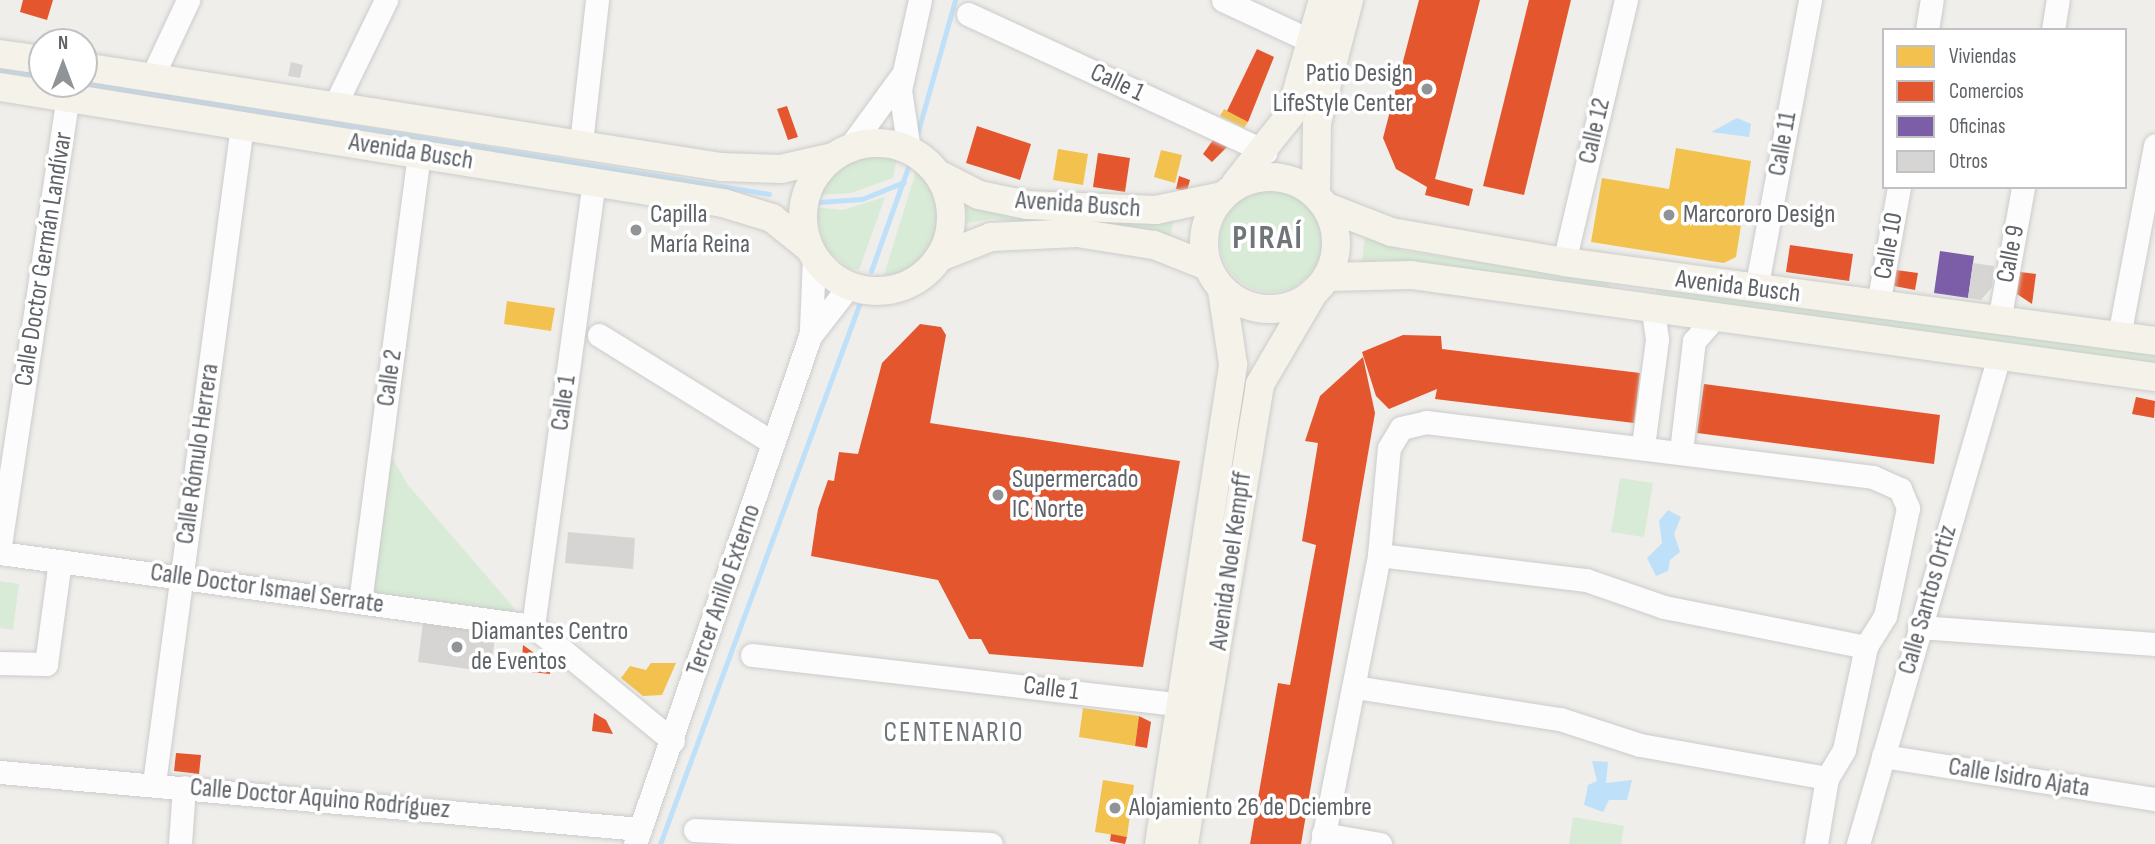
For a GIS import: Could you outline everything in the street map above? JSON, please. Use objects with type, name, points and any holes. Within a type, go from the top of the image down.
[{"type":"main road","points":[[1323,0],[1290,115],[1266,152],[1227,192],[1205,229],[1207,266],[1222,290],[1268,309],[1321,284],[1337,242],[1321,201],[1317,123],[1349,0]]},
{"type":"main road","points":[[0,54],[28,58]]},
{"type":"main road","name":"Avenida Busch","points":[[98,68],[335,105],[381,128],[419,153],[594,181],[760,213],[812,253]]},
{"type":"main road","name":"Avenida Busch","points":[[0,87],[28,92]]},
{"type":"main road","name":"Avenida Busch","points":[[68,98],[242,125],[381,128],[581,143],[754,169],[841,152]]},
{"type":"main road","points":[[869,143],[909,150],[938,174],[952,215],[940,257],[901,287],[849,286],[812,253],[804,198],[841,152],[869,143]]},
{"type":"main road","name":"Avenida Busch","points":[[938,174],[979,195],[1027,205],[1156,210],[1227,192]]},
{"type":"main road","points":[[1227,192],[1284,178],[1321,201]]},
{"type":"main road","name":"Avenida Busch","points":[[1321,201],[1391,232],[1564,262],[2155,341]]},
{"type":"main road","name":"Avenida Busch","points":[[940,257],[991,237],[1077,233],[1154,246],[1207,266]]},
{"type":"main road","points":[[1612,303],[1625,289],[1614,270]]},
{"type":"main road","name":"Avenida Busch","points":[[1321,284],[1387,273],[2155,377]]},
{"type":"main road","points":[[1653,309],[1648,293],[1660,276]]},
{"type":"main road","name":"Avenida Noel Kempff","points":[[1184,844],[1260,384],[1321,284]]},
{"type":"main road","name":"Avenida Noel Kempff","points":[[1158,844],[1182,705],[1233,364],[1222,290]]},
{"type":"main road","points":[[1176,741],[1175,788],[1191,804]]},
{"type":"street","points":[[152,77],[188,0]]},
{"type":"street","points":[[335,105],[386,0]]},
{"type":"street","points":[[581,143],[597,0]]},
{"type":"street","points":[[909,150],[901,120],[905,69],[920,0]]},
{"type":"street","points":[[1223,0],[1311,41]]},
{"type":"street","name":"Calle 12","points":[[1564,262],[1626,0]]},
{"type":"street","name":"Calle 11","points":[[1756,289],[1810,0]]},
{"type":"street","points":[[1927,28],[1932,0]]},
{"type":"street","points":[[2053,28],[2058,0]]},
{"type":"street","name":"Calle 1","points":[[968,14],[1266,152]]},
{"type":"street","points":[[841,152],[905,69]]},
{"type":"street","name":"Calle Doctor Germán Landívar","points":[[0,545],[68,98]]},
{"type":"street","name":"Calle Rómulo Herrera","points":[[154,783],[242,125]]},
{"type":"street","points":[[2119,337],[2155,145]]},
{"type":"street","name":"Calle 2","points":[[360,602],[419,153]]},
{"type":"street","name":"Calle 1","points":[[533,626],[594,181]]},
{"type":"street","name":"Calle 10","points":[[1878,305],[1899,189]]},
{"type":"street","name":"Calle 9","points":[[1999,321],[2024,189]]},
{"type":"street","name":"Tercer Anillo Externo","points":[[638,837],[810,336],[812,253]]},
{"type":"street","name":"Tercer Anillo Externo","points":[[810,336],[849,286]]},
{"type":"street","points":[[1643,446],[1657,339],[1653,309]]},
{"type":"street","points":[[1681,451],[1694,341],[1715,317]]},
{"type":"street","points":[[599,335],[773,443]]},
{"type":"street","name":"Calle Santos Ortiz","points":[[1858,844],[1999,356]]},
{"type":"street","points":[[1380,844],[1323,839],[1339,731],[1355,687],[1379,555],[1389,448],[1412,423],[1681,451],[1890,480],[1900,489],[1908,509],[1885,617],[1866,647],[1844,750],[1827,778],[1815,844]]},
{"type":"street","name":"Calle Doctor Ismael Serrate","points":[[0,553],[533,626]]},
{"type":"street","points":[[1379,555],[1586,580],[1664,607],[1866,647]]},
{"type":"street","points":[[0,663],[46,664],[60,561]]},
{"type":"street","points":[[533,626],[673,741]]},
{"type":"street","points":[[1919,627],[2155,644]]},
{"type":"street","name":"Calle 1","points":[[752,655],[1182,705]]},
{"type":"street","points":[[1355,687],[1560,719],[1640,745],[1827,778]]},
{"type":"street","name":"Calle Isidro Ajata","points":[[1883,756],[2155,799]]},
{"type":"street","name":"Calle Doctor Aquino Rodríguez","points":[[0,772],[154,783],[638,837]]},
{"type":"street","points":[[180,844],[184,787]]},
{"type":"street","points":[[695,830],[991,844]]},
{"type":"green space","points":[[863,156],[897,158],[893,178],[851,193],[817,195],[831,170]]},
{"type":"green space","points":[[917,168],[940,199],[939,228],[924,259],[901,275],[884,275]]},
{"type":"green space","points":[[1271,190],[1290,194],[1307,205],[1318,222],[1322,241],[1318,260],[1307,277],[1290,288],[1271,292],[1252,288],[1235,277],[1224,260],[1220,241],[1224,222],[1235,205],[1252,194]]},
{"type":"green space","points":[[885,197],[859,270],[849,268],[826,249],[814,207],[843,210]]},
{"type":"green space","points":[[966,206],[990,212],[1173,219],[1171,235],[991,219],[967,223]]},
{"type":"green space","points":[[1365,234],[1404,251],[1606,281],[1613,291],[1383,260],[1362,264]]},
{"type":"green space","points":[[1657,288],[2155,352],[2155,365],[1655,301]]},
{"type":"green space","points":[[387,449],[408,485],[521,616],[374,593]]},
{"type":"green space","points":[[1620,478],[1653,483],[1644,537],[1611,532]]},
{"type":"green space","points":[[0,581],[19,584],[13,630],[0,628]]},
{"type":"green space","points":[[1573,817],[1624,826],[1621,844],[1569,844]]},
{"type":"water","points":[[1737,118],[1751,124],[1749,137],[1711,132]]},
{"type":"water","points":[[1668,510],[1681,517],[1674,534],[1680,552],[1670,560],[1668,571],[1656,576],[1647,558],[1662,543],[1659,521]]},
{"type":"water","points":[[1592,761],[1608,762],[1606,783],[1632,780],[1627,800],[1609,800],[1603,812],[1584,805],[1588,785],[1597,781]]},
{"type":"building: Viviendas","points":[[1224,109],[1248,122],[1244,128],[1220,116]]},
{"type":"building: Viviendas","name":"Marcororo Design","points":[[1676,148],[1751,161],[1736,257],[1724,263],[1591,242],[1602,178],[1669,189]]},
{"type":"building: Viviendas","points":[[1058,149],[1088,154],[1083,185],[1053,180]]},
{"type":"building: Viviendas","points":[[1161,150],[1182,155],[1175,183],[1154,177]]},
{"type":"building: Viviendas","points":[[507,301],[555,308],[551,331],[504,324]]},
{"type":"building: Viviendas","points":[[651,663],[676,663],[662,695],[643,696],[621,678],[630,666],[646,670]]},
{"type":"building: Viviendas","points":[[1083,708],[1139,716],[1135,746],[1079,737]]},
{"type":"building: Viviendas","name":"Alojamiento 26 de Dciembre","points":[[1103,780],[1134,785],[1127,837],[1095,832]]},
{"type":"building: Comercios","points":[[23,0],[53,0],[47,20],[20,12]]},
{"type":"building: Comercios","name":"Patio Design LifeStyle Center","points":[[1419,0],[1480,0],[1435,179],[1473,189],[1469,206],[1425,195],[1427,187],[1396,169],[1383,138]]},
{"type":"building: Comercios","points":[[1529,0],[1571,0],[1524,195],[1483,186]]},
{"type":"building: Comercios","points":[[1257,49],[1274,57],[1248,122],[1227,111]]},
{"type":"building: Comercios","points":[[787,106],[798,137],[788,140],[777,109]]},
{"type":"building: Comercios","points":[[977,126],[1031,144],[1020,180],[966,163]]},
{"type":"building: Comercios","points":[[1213,140],[1227,147],[1212,162],[1203,154]]},
{"type":"building: Comercios","points":[[1098,153],[1130,158],[1125,192],[1093,187]]},
{"type":"building: Comercios","points":[[1179,176],[1190,180],[1187,191],[1176,189]]},
{"type":"building: Comercios","points":[[1790,245],[1853,254],[1849,281],[1786,272]]},
{"type":"building: Comercios","points":[[1896,270],[1918,273],[1915,290],[1894,286]]},
{"type":"building: Comercios","points":[[2020,272],[2036,274],[2032,304],[2017,294]]},
{"type":"building: Comercios","name":"Supermercado IC Norte","points":[[920,324],[941,327],[946,335],[930,423],[1180,461],[1143,667],[989,654],[981,639],[969,639],[938,580],[811,556],[818,509],[828,480],[834,481],[839,452],[858,454],[882,363]]},
{"type":"building: Comercios","points":[[1403,335],[1441,336],[1442,349],[1640,373],[1634,423],[1435,399],[1437,389],[1389,409],[1376,396],[1362,352]]},
{"type":"building: Comercios","points":[[1363,357],[1375,413],[1301,844],[1250,844],[1278,683],[1290,685],[1316,545],[1302,541],[1318,443],[1305,441],[1320,396]]},
{"type":"building: Comercios","points":[[1704,384],[1940,415],[1934,464],[1697,433]]},
{"type":"building: Comercios","points":[[2136,397],[2155,401],[2154,418],[2132,414]]},
{"type":"building: Comercios","points":[[523,645],[551,665],[550,674],[521,671]]},
{"type":"building: Comercios","points":[[594,713],[606,720],[613,734],[592,731]]},
{"type":"building: Comercios","points":[[1139,716],[1151,722],[1147,748],[1135,746]]},
{"type":"building: Comercios","points":[[176,753],[201,755],[199,774],[174,771]]},
{"type":"building: Comercios","points":[[1111,834],[1127,837],[1125,844],[1110,841]]},
{"type":"building: Oficinas","points":[[1940,251],[1974,256],[1968,298],[1934,293]]},
{"type":"building: Otros","points":[[291,62],[303,65],[300,78],[288,76]]},
{"type":"building: Otros","points":[[1973,263],[1994,266],[1992,287],[1981,300],[1968,298]]},
{"type":"building: Otros","points":[[568,532],[635,538],[633,569],[565,563]]},
{"type":"building: Otros","name":"Diamantes Centro de Eventos","points":[[423,622],[496,632],[490,672],[418,662]]},
{"type":"waterway","points":[[918,131],[955,0]]},
{"type":"waterway","points":[[0,70],[28,74]]},
{"type":"waterway","points":[[98,85],[769,194]]},
{"type":"waterway","points":[[871,271],[909,164]]},
{"type":"waterway","points":[[819,202],[862,199],[904,182]]},
{"type":"waterway","points":[[660,844],[859,305]]},
{"type":"place","name":"Patio Design LifeStyle Center","points":[[1427,89]]},
{"type":"place","name":"Marcororo Design","points":[[1669,215]]},
{"type":"place","name":"Capilla María Reina","points":[[636,230]]},
{"type":"place","name":"Supermercado IC Norte","points":[[998,495]]},
{"type":"place","name":"Diamantes Centro de Eventos","points":[[457,647]]},
{"type":"place","name":"Alojamiento 26 de Dciembre","points":[[1115,808]]},
{"type":"district","name":"PIRAÍ","points":[[1268,239]]},
{"type":"district","name":"CENTENARIO","points":[[954,733]]}]
